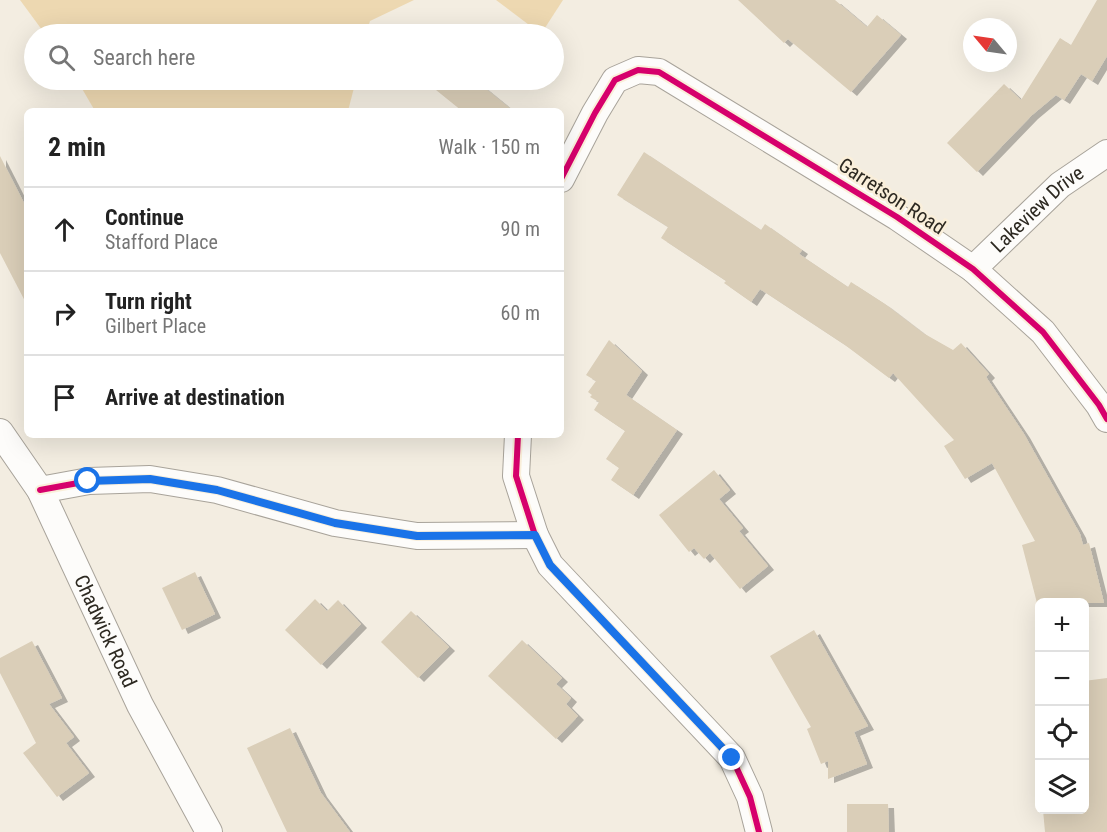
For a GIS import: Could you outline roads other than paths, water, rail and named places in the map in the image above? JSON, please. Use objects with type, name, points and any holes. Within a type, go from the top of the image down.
[{"type":"street","name":"Garretson Road","points":[[564,172],[615,80],[638,69],[659,72],[888,211],[973,269],[1044,332],[1100,405],[1107,419]]},
{"type":"street","name":"Lakeview Drive","points":[[973,269],[1060,185],[1107,153]]},
{"type":"street","name":"Chadwick Road","points":[[0,432],[40,490],[140,705],[209,832]]},
{"type":"street","points":[[518,438],[516,476],[535,535],[550,565],[732,758],[750,797],[759,832]]},
{"type":"street","points":[[40,490],[88,481],[150,479],[217,490],[335,523],[417,536],[535,535]]}]
